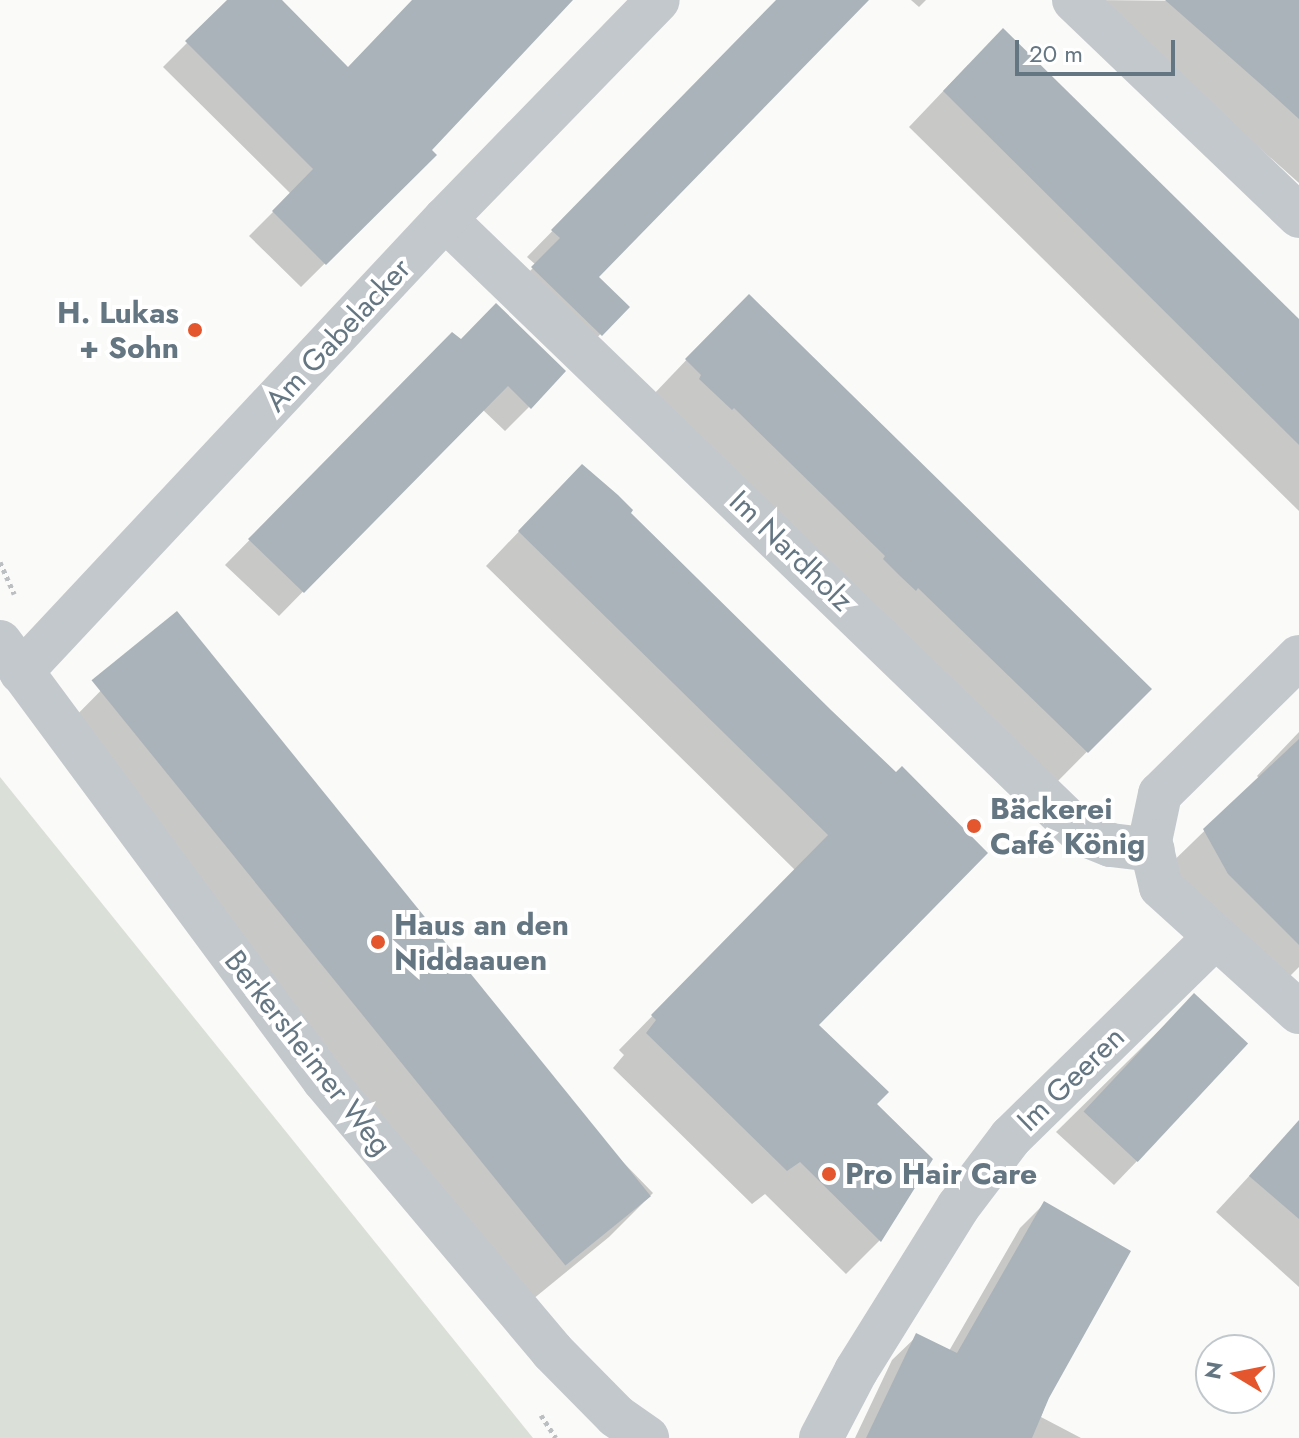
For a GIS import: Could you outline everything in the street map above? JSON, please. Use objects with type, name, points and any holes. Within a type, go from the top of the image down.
[{"type":"street","name":"Am Gabelacker","points":[[10,657],[658,0]]},
{"type":"street","points":[[1074,0],[1299,216]]},
{"type":"street","name":"Im Nardholz","points":[[445,219],[1081,833],[1111,845],[1153,850]]},
{"type":"street","name":"Berkersheimer Weg","points":[[10,657],[324,1080],[552,1351],[616,1416],[647,1438]]},
{"type":"street","points":[[1299,657],[1160,794],[1150,841],[1161,887],[1299,1012]]},
{"type":"street","name":"Im Geeren","points":[[821,1438],[856,1371],[958,1207],[1011,1137],[1214,938]]},
{"type":"shaded area","points":[[0,777],[533,1438],[0,1438]]},
{"type":"building","points":[[227,0],[282,0],[348,67],[412,0],[573,0],[432,150],[437,155],[326,265],[272,211],[313,169],[185,41]]},
{"type":"building","points":[[776,0],[869,0],[599,277],[630,307],[602,336],[531,267],[560,238],[551,230]]},
{"type":"building","points":[[1165,0],[1299,0],[1299,119],[1265,88]]},
{"type":"building","points":[[1003,28],[1299,319],[1299,445],[943,91]]},
{"type":"building","points":[[749,294],[1152,689],[1088,753],[918,588],[916,591],[900,576],[883,559],[885,556],[734,408],[732,410],[699,379],[701,375],[685,359]]},
{"type":"building","points":[[496,303],[566,371],[531,409],[508,386],[304,593],[248,539],[452,332],[461,339]]},
{"type":"building","points":[[582,464],[618,495],[633,510],[631,513],[831,710],[896,772],[902,766],[988,853],[819,1025],[889,1092],[877,1104],[933,1159],[881,1242],[800,1162],[787,1171],[646,1033],[656,1020],[651,1015],[828,835],[518,531]]},
{"type":"building","name":"Haus an den Niddaauen","points":[[177,611],[651,1196],[565,1265],[92,680]]},
{"type":"building","points":[[1299,739],[1299,945],[1228,874],[1203,829]]},
{"type":"building","points":[[1194,993],[1248,1043],[1138,1162],[1084,1111]]},
{"type":"building","points":[[1299,1120],[1299,1219],[1249,1176]]},
{"type":"building","points":[[1044,1201],[1131,1251],[1049,1398],[1032,1438],[866,1438],[916,1333],[957,1353]]},
{"type":"place","name":"H. Lukas + Sohn","points":[[195,330]]},
{"type":"place","name":"Bäckerei Café König","points":[[974,826]]},
{"type":"place","name":"Haus an den Niddaauen","points":[[378,942]]},
{"type":"place","name":"Pro Hair Care","points":[[829,1174]]}]
